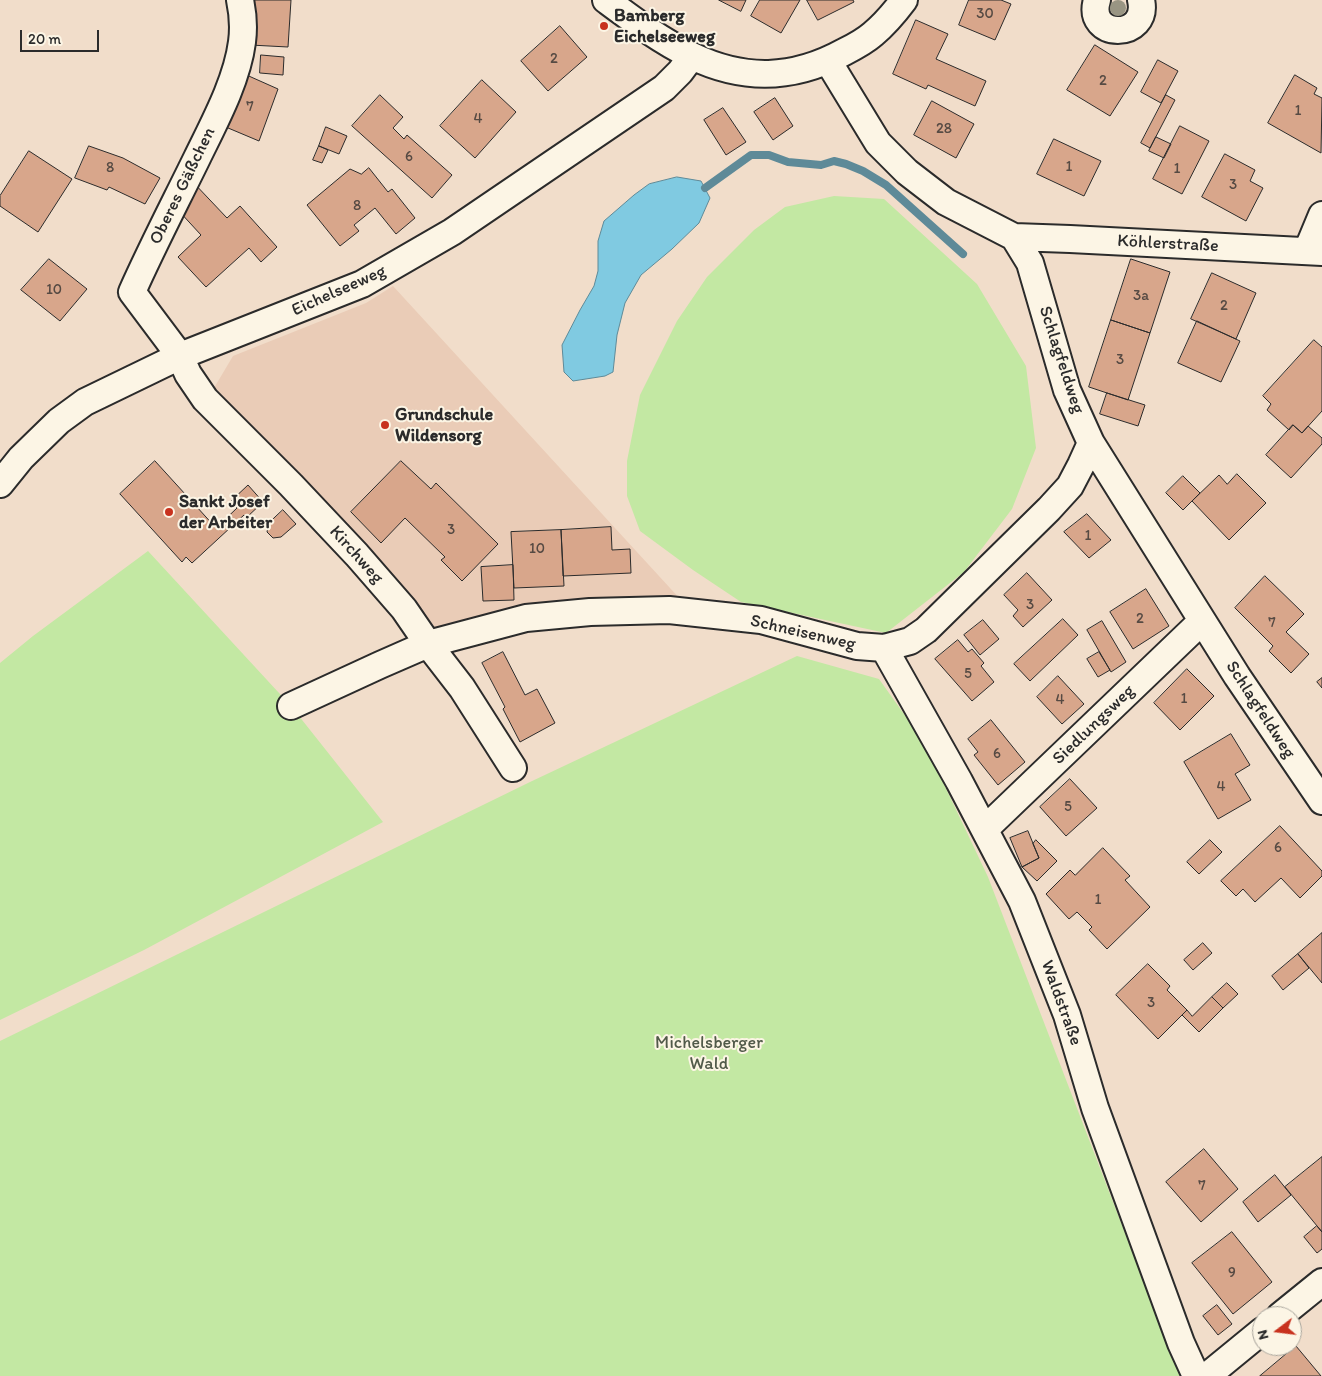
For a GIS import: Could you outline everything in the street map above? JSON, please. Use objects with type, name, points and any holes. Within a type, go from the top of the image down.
[{"type":"street","name":"Oberes Gäßchen","points":[[180,356],[132,292],[150,251],[217,118],[236,68],[242,44],[244,25],[240,0]]},
{"type":"street","points":[[606,0],[652,32],[692,56],[719,66],[750,74],[775,75],[797,72],[828,61],[873,35],[904,0]]},
{"type":"street","points":[[1097,0],[1095,7],[1098,18],[1107,29],[1116,31],[1134,25],[1140,18],[1143,9],[1141,0]]},
{"type":"street","name":"Eichelseeweg","points":[[0,484],[21,458],[60,421],[86,402],[180,356],[362,284],[452,232],[664,88],[680,72],[692,56]]},
{"type":"street","points":[[828,61],[878,143],[907,172],[946,202],[1014,237]]},
{"type":"street","points":[[1315,252],[1322,215]]},
{"type":"street","name":"Köhlerstraße","points":[[1014,237],[1315,252]]},
{"type":"street","name":"Schlagfeldweg","points":[[1014,237],[1030,263],[1067,390],[1090,443],[1242,684],[1322,802]]},
{"type":"street","name":"Kirchweg","points":[[180,356],[188,374],[205,399],[291,485],[357,555],[404,609],[462,688],[513,768]]},
{"type":"street","name":"Schneisenweg","points":[[291,706],[428,644],[526,618],[590,612],[669,610],[760,620],[857,646],[884,648],[910,641],[926,630],[1070,486],[1090,443]]},
{"type":"street","name":"Siedlungsweg","points":[[985,829],[1202,621]]},
{"type":"street","name":"Waldstraße","points":[[884,648],[985,829],[1022,901],[1067,1015],[1095,1108],[1180,1343],[1196,1376]]},
{"type":"street","points":[[1292,1306],[1322,1282]]},
{"type":"street","points":[[1207,1376],[1252,1339]]},
{"type":"shaded area","name":"Grundschule Wildensorg","points":[[393,286],[681,600],[438,631],[406,592],[214,388],[233,356],[366,303]]},
{"type":"green space","points":[[834,196],[884,199],[977,284],[1026,366],[1036,448],[1012,509],[964,572],[886,633],[741,602],[640,531],[627,496],[627,461],[640,395],[677,321],[707,277],[754,230],[785,207]]},
{"type":"green space","points":[[148,551],[291,706],[383,822],[144,950],[0,1020],[0,663],[33,636]]},
{"type":"green space","name":"Michelsberger Wald","points":[[797,656],[879,679],[924,742],[988,877],[1180,1376],[0,1376],[0,1041],[530,782]]},
{"type":"water","points":[[677,177],[701,181],[710,198],[699,223],[641,275],[625,303],[617,335],[613,372],[605,376],[573,381],[564,372],[562,345],[594,286],[598,271],[598,241],[604,221],[649,184]]},
{"type":"building","points":[[253,0],[291,0],[288,47],[250,45]]},
{"type":"building","points":[[719,0],[746,0],[741,11]]},
{"type":"building","points":[[760,0],[800,0],[781,33],[751,16]]},
{"type":"building","points":[[807,0],[853,0],[854,2],[818,20]]},
{"type":"building","points":[[969,0],[1001,0],[1011,4],[995,40],[959,25]]},
{"type":"building","points":[[916,20],[948,34],[936,59],[986,81],[975,106],[928,85],[926,89],[893,74]]},
{"type":"building","points":[[560,26],[587,57],[548,91],[521,61]]},
{"type":"building","points":[[1095,45],[1138,72],[1110,116],[1067,90]]},
{"type":"building","points":[[261,55],[284,57],[283,75],[260,73]]},
{"type":"building","points":[[1158,60],[1178,71],[1161,103],[1141,92]]},
{"type":"building","points":[[242,73],[278,89],[259,141],[221,125]]},
{"type":"building","points":[[1295,75],[1317,88],[1314,94],[1322,98],[1321,153],[1268,123]]},
{"type":"building","points":[[482,80],[516,112],[475,158],[440,126]]},
{"type":"building","points":[[380,95],[403,117],[393,128],[404,139],[407,135],[452,175],[432,198],[352,126]]},
{"type":"building","points":[[1166,95],[1175,100],[1150,148],[1141,143]]},
{"type":"building","points":[[775,98],[793,126],[773,140],[754,112]]},
{"type":"building","points":[[932,101],[974,124],[956,158],[914,135]]},
{"type":"building","points":[[723,108],[746,142],[726,155],[704,120]]},
{"type":"building","points":[[1180,126],[1209,141],[1182,194],[1153,179]]},
{"type":"building","points":[[326,127],[347,136],[339,154],[319,146]]},
{"type":"building","points":[[1156,137],[1171,144],[1164,158],[1149,151]]},
{"type":"building","points":[[1054,139],[1101,161],[1084,196],[1037,174]]},
{"type":"building","points":[[89,146],[123,158],[160,178],[145,204],[109,187],[107,190],[75,178]]},
{"type":"building","points":[[319,146],[328,150],[322,163],[313,160]]},
{"type":"building","points":[[29,151],[72,179],[38,232],[0,206],[0,196]]},
{"type":"building","points":[[1225,154],[1255,170],[1250,181],[1263,188],[1246,221],[1202,197]]},
{"type":"building","points":[[369,168],[388,192],[392,189],[415,218],[396,234],[375,208],[354,225],[359,231],[340,246],[307,205],[350,169],[361,174]]},
{"type":"building","points":[[191,180],[227,218],[240,206],[277,247],[261,262],[249,248],[206,287],[178,257],[201,235],[178,210]]},
{"type":"building","points":[[49,259],[87,289],[60,321],[21,290]]},
{"type":"building","points":[[1131,259],[1170,272],[1150,333],[1111,320]]},
{"type":"building","points":[[1212,273],[1256,293],[1236,339],[1191,319]]},
{"type":"building","points":[[1111,320],[1150,333],[1128,400],[1089,387]]},
{"type":"building","points":[[1197,321],[1240,341],[1221,382],[1178,363]]},
{"type":"building","points":[[1314,340],[1322,347],[1322,411],[1302,433],[1293,425],[1289,430],[1267,410],[1271,404],[1263,396]]},
{"type":"building","points":[[1107,393],[1145,405],[1138,426],[1100,414]]},
{"type":"building","points":[[1293,425],[1302,433],[1308,426],[1322,438],[1322,444],[1291,478],[1266,455]]},
{"type":"building","name":"Sankt Josef der Arbeiter","points":[[155,461],[216,528],[237,508],[231,501],[248,485],[263,502],[246,518],[244,515],[192,563],[186,557],[182,562],[120,494]]},
{"type":"building","points":[[401,461],[431,489],[436,483],[498,544],[462,581],[441,560],[445,557],[405,518],[381,543],[351,512]]},
{"type":"building","points":[[1237,474],[1266,503],[1229,540],[1192,501],[1219,475],[1227,484]]},
{"type":"building","points":[[1183,476],[1200,493],[1183,510],[1166,493]]},
{"type":"building","points":[[283,510],[296,524],[281,537],[273,538],[267,532],[269,523]]},
{"type":"building","points":[[1087,514],[1111,540],[1089,558],[1064,532]]},
{"type":"building","points":[[611,527],[612,550],[630,549],[631,573],[563,576],[561,530]]},
{"type":"building","points":[[561,530],[564,586],[514,588],[511,532]]},
{"type":"building","points":[[513,565],[514,600],[483,601],[481,567]]},
{"type":"building","points":[[1027,573],[1052,600],[1023,627],[1013,616],[1018,610],[1004,595]]},
{"type":"building","points":[[1265,576],[1304,614],[1286,632],[1309,654],[1291,673],[1269,651],[1273,646],[1235,608]]},
{"type":"building","points":[[1146,589],[1169,626],[1133,649],[1110,612]]},
{"type":"building","points":[[1063,619],[1078,635],[1030,681],[1014,664]]},
{"type":"building","points":[[983,620],[999,639],[980,655],[964,635]]},
{"type":"building","points":[[1102,621],[1126,662],[1111,672],[1087,630]]},
{"type":"building","points":[[958,640],[968,652],[972,649],[984,663],[981,666],[994,682],[972,701],[935,659]]},
{"type":"building","points":[[503,652],[525,695],[537,689],[555,723],[520,742],[503,709],[505,707],[482,663]]},
{"type":"building","points":[[1099,652],[1110,670],[1098,677],[1087,659]]},
{"type":"building","points":[[1187,669],[1214,696],[1180,730],[1154,703]]},
{"type":"building","points":[[1058,676],[1084,704],[1062,724],[1037,697]]},
{"type":"building","points":[[1322,678],[1322,688],[1317,682]]},
{"type":"building","points":[[991,720],[1025,762],[998,785],[974,755],[978,752],[968,739]]},
{"type":"building","points":[[1231,734],[1250,765],[1235,774],[1251,800],[1218,819],[1184,762]]},
{"type":"building","points":[[1070,779],[1097,808],[1066,836],[1040,807]]},
{"type":"building","points":[[1280,826],[1322,871],[1322,876],[1300,898],[1281,878],[1255,902],[1243,889],[1236,896],[1221,881]]},
{"type":"building","points":[[1028,831],[1039,858],[1022,867],[1010,838]]},
{"type":"building","points":[[1036,840],[1057,861],[1037,881],[1022,867],[1039,858],[1033,844]]},
{"type":"building","points":[[1210,840],[1222,852],[1199,874],[1187,862]]},
{"type":"building","points":[[1103,848],[1130,876],[1125,880],[1150,907],[1107,949],[1089,930],[1092,927],[1077,912],[1069,919],[1046,894],[1070,870],[1075,875]]},
{"type":"building","points":[[1322,933],[1322,983],[1298,954]]},
{"type":"building","points":[[1203,943],[1212,953],[1193,970],[1184,960]]},
{"type":"building","points":[[1298,954],[1309,968],[1283,990],[1272,976]]},
{"type":"building","points":[[1148,964],[1170,986],[1167,990],[1187,1010],[1158,1039],[1116,995]]},
{"type":"building","points":[[1227,983],[1238,994],[1223,1008],[1212,997]]},
{"type":"building","points":[[1212,997],[1223,1008],[1199,1032],[1182,1015],[1187,1010],[1192,1016]]},
{"type":"building","points":[[1204,1149],[1238,1189],[1201,1222],[1166,1182]]},
{"type":"building","points":[[1322,1157],[1322,1232],[1285,1187]]},
{"type":"building","points":[[1275,1175],[1291,1195],[1258,1222],[1243,1202]]},
{"type":"building","points":[[1317,1226],[1322,1232],[1322,1249],[1317,1253],[1304,1237]]},
{"type":"building","points":[[1232,1232],[1272,1282],[1233,1314],[1192,1263]]},
{"type":"building","points":[[1217,1305],[1232,1324],[1218,1335],[1203,1316]]},
{"type":"building","points":[[1302,1353],[1321,1376],[1260,1376],[1284,1356],[1302,1356]]},
{"type":"waterway","points":[[705,188],[751,155],[769,155],[788,162],[821,165],[834,161],[846,164],[863,171],[886,185],[963,254]]},
{"type":"place","name":"Bamberg Eichelseeweg","points":[[604,26]]},
{"type":"place","name":"Grundschule Wildensorg","points":[[385,425]]},
{"type":"place","name":"Sankt Josef der Arbeiter","points":[[169,512]]}]
